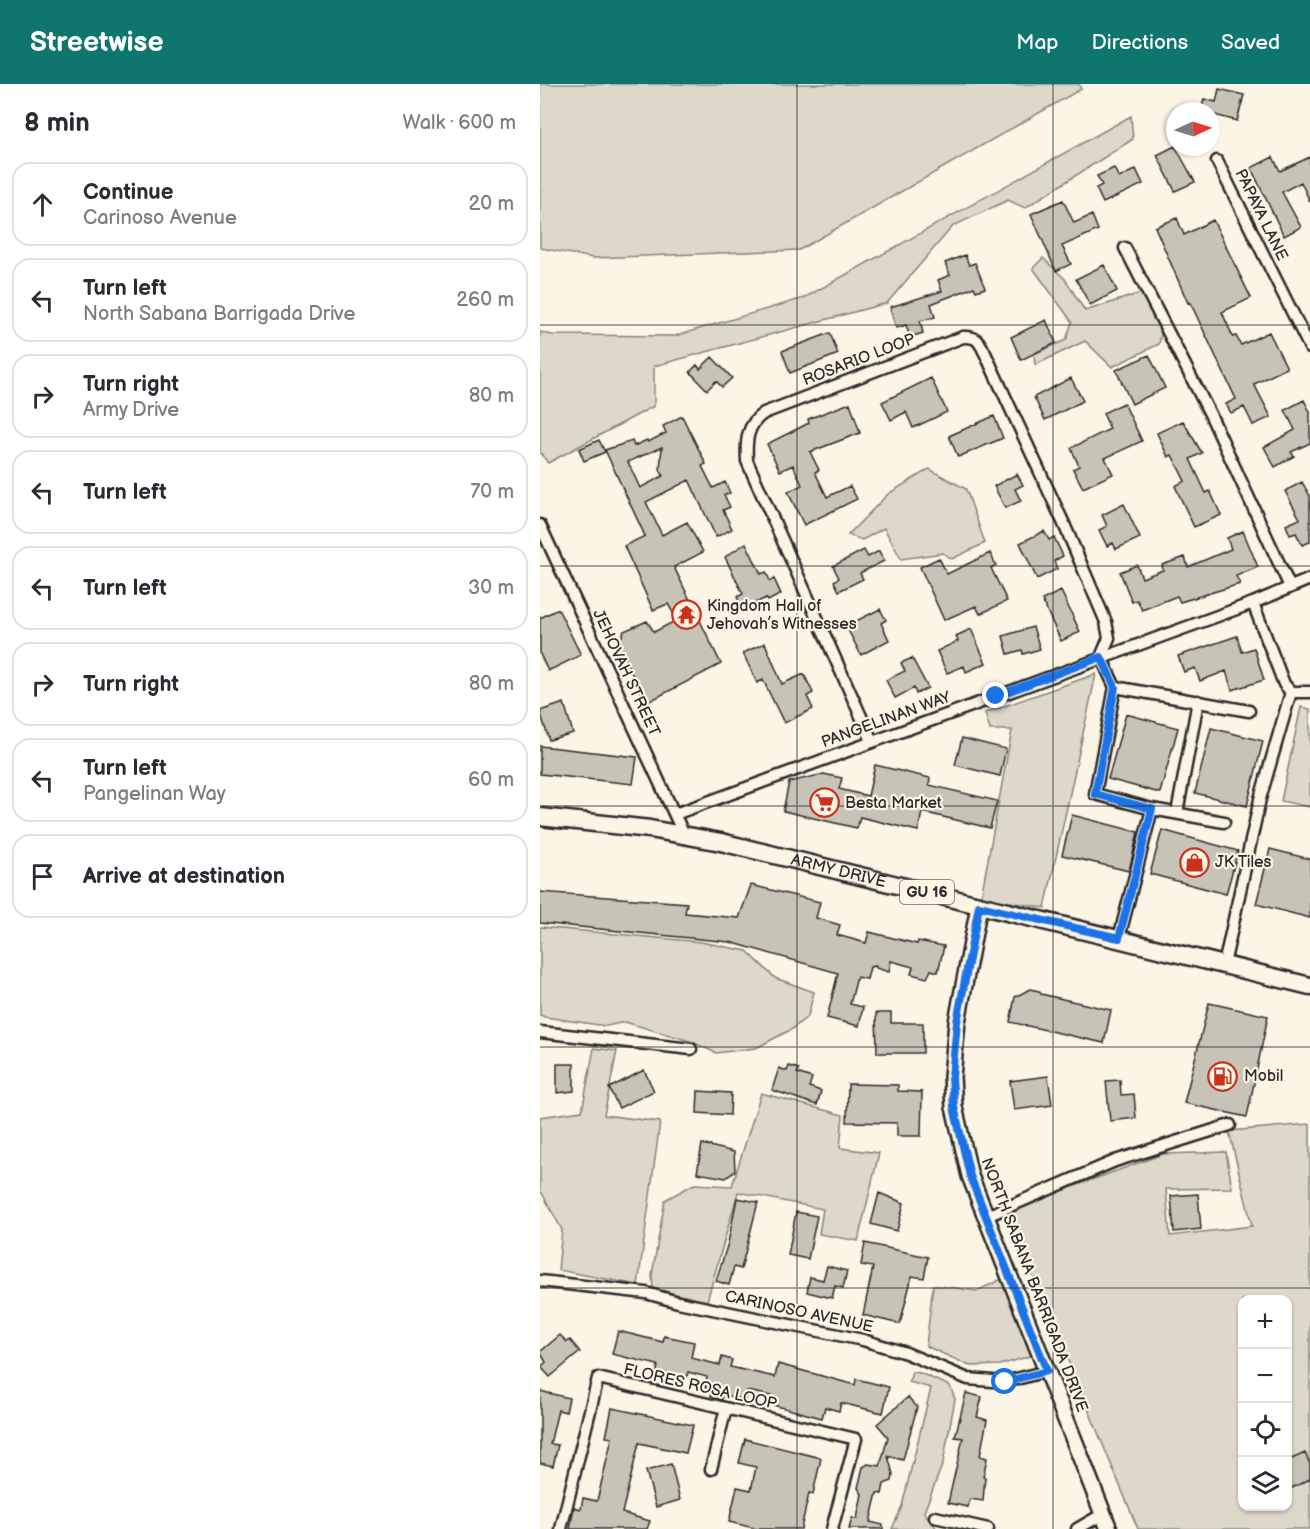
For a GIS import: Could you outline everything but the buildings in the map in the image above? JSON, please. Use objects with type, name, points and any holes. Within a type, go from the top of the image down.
[{"type":"main road","name":"ARMY DRIVE","points":[[540,817],[684,835],[812,863],[1310,986]]},
{"type":"main road","name":"NORTH SABANA BARRIGADA DRIVE","points":[[979,906],[960,1000],[952,1077],[954,1107],[970,1176],[1109,1529]]},
{"type":"street","name":"PAPAYA LANE","points":[[1216,160],[1310,348]]},
{"type":"street","points":[[1125,248],[1210,416],[1290,587]]},
{"type":"street","name":"ROSARIO LOOP","points":[[872,741],[747,461],[747,433],[757,417],[764,413],[963,337],[973,336],[979,340],[1064,524],[1106,622],[1109,638],[1101,657]]},
{"type":"street","name":"JEHOVAH STREET","points":[[540,525],[684,835]]},
{"type":"street","name":"PANGELINAN WAY","points":[[675,813],[1253,603],[1310,579]]},
{"type":"street","points":[[1253,603],[1280,675],[1292,692]]},
{"type":"street","points":[[1101,657],[1115,687],[1095,794],[1152,809],[1224,822]]},
{"type":"street","points":[[1115,687],[1198,700],[1249,711]]},
{"type":"street","points":[[1292,692],[1310,692]]},
{"type":"street","points":[[1224,965],[1260,799],[1292,692]]},
{"type":"street","points":[[1177,813],[1198,700]]},
{"type":"street","points":[[1119,938],[1152,809]]},
{"type":"street","points":[[540,1032],[691,1049]]},
{"type":"street","points":[[987,1216],[1116,1161],[1230,1125]]},
{"type":"street","name":"CARINOSO AVENUE","points":[[540,1281],[646,1293],[678,1302],[863,1340],[906,1353],[968,1378],[1005,1382],[1047,1371]]},
{"type":"street","name":"FLORES ROSA LOOP","points":[[561,1529],[598,1378],[856,1439],[832,1529]]},
{"type":"street","points":[[711,1469],[726,1408]]},
{"type":"street","points":[[1077,1529],[1103,1514]]},
{"type":"street","points":[[935,1518],[988,1529]]},
{"type":"shaded area","points":[[540,84],[1079,84],[1081,89],[799,250],[593,258],[540,248]]},
{"type":"shaded area","points":[[1131,116],[1133,139],[1025,208],[1008,200],[953,226],[887,303],[654,366],[654,406],[548,463],[540,452],[540,332],[552,335],[675,336],[804,298]]},
{"type":"shaded area","points":[[1043,258],[1065,279],[1085,311],[1144,292],[1163,324],[1159,344],[1112,367],[1085,341],[1035,365],[1034,354],[1066,340],[1072,322],[1033,268]]},
{"type":"shaded area","points":[[929,469],[966,489],[985,543],[952,559],[943,553],[901,559],[884,528],[862,540],[848,535],[888,494]]},
{"type":"shaded area","points":[[1096,674],[1045,908],[981,897],[1012,730],[990,730],[985,713]]},
{"type":"shaded area","points":[[1301,707],[1310,709],[1310,807],[1281,801]]},
{"type":"shaded area","points":[[540,927],[701,942],[747,951],[775,978],[814,992],[808,1016],[792,1029],[756,1048],[716,1053],[690,1041],[625,1022],[606,1026],[545,1017],[540,1015]]},
{"type":"shaded area","points":[[594,1048],[617,1051],[604,1115],[660,1122],[638,1285],[558,1270],[562,1230],[540,1193],[540,1117],[582,1111]]},
{"type":"shaded area","points":[[761,1093],[843,1115],[840,1148],[879,1153],[858,1241],[819,1234],[823,1209],[738,1192],[707,1301],[653,1289],[652,1275],[665,1200],[694,1184],[732,1186]]},
{"type":"shaded area","points":[[1310,1124],[1310,1529],[1138,1529],[1006,1211],[1163,1154],[1226,1152],[1232,1188],[1166,1189],[1170,1236],[1252,1226],[1229,1131]]},
{"type":"shaded area","points":[[1006,1277],[1037,1354],[1000,1365],[970,1366],[926,1346],[933,1285],[977,1291]]},
{"type":"shaded area","points":[[912,1372],[920,1373],[950,1386],[955,1399],[943,1463],[924,1512],[937,1529],[892,1529],[902,1506],[931,1388],[909,1382]]},
{"type":"place","name":"Kingdom Hall of Jehovah’s Witnesses","points":[[686,615]]},
{"type":"place","name":"Besta Market","points":[[824,803]]},
{"type":"place","name":"JK Tiles","points":[[1194,862]]},
{"type":"place","name":"Mobil","points":[[1223,1076]]},
{"type":"route","points":[[996,696],[1101,657],[1115,687],[1095,794],[1152,809],[1119,938],[979,906],[957,1022],[952,1077],[954,1107],[970,1176],[1047,1371],[1005,1382]]}]
